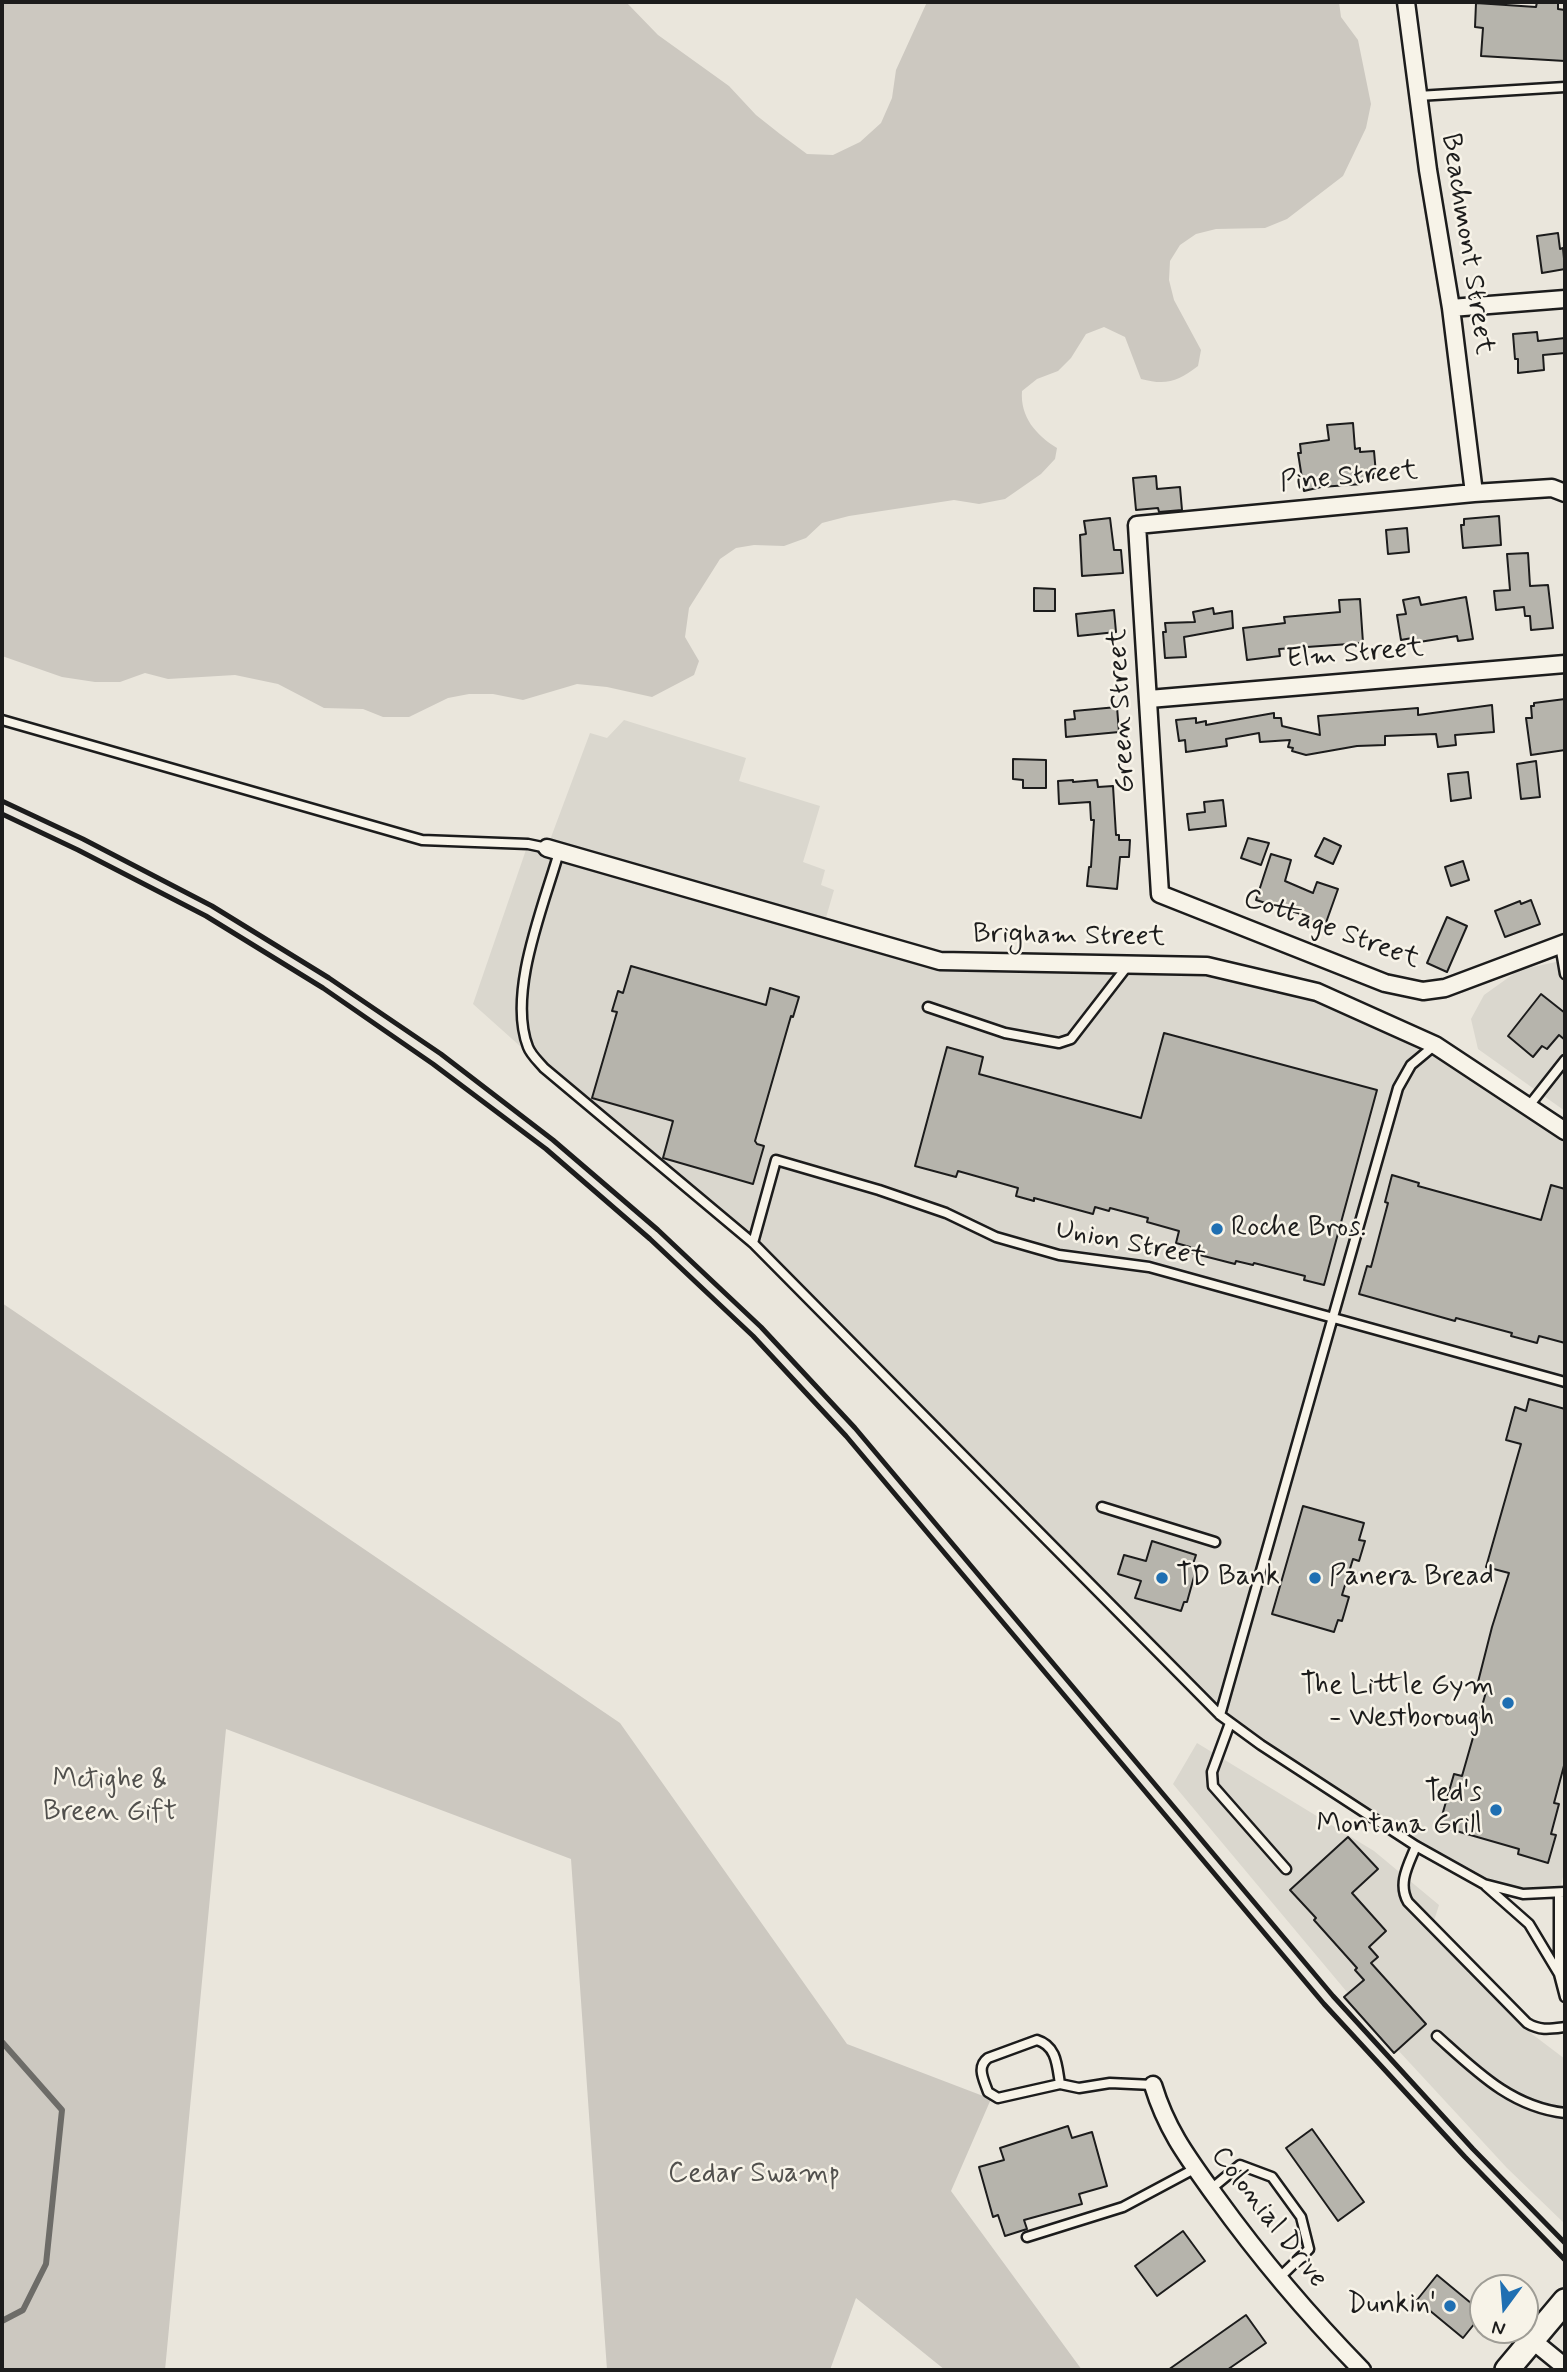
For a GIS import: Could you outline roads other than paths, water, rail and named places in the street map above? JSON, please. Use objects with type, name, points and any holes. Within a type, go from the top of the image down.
[{"type":"main road","points":[[1539,2332],[1565,2301]]},
{"type":"main road","points":[[1507,2370],[1529,2344]]},
{"type":"street","name":"Beachmont Street","points":[[1406,2],[1451,308],[1474,493]]},
{"type":"street","points":[[1451,308],[1565,299]]},
{"type":"street","name":"Pine Street","points":[[1137,524],[1474,493],[1552,488],[1565,494]]},
{"type":"street","name":"Green Street","points":[[1137,524],[1160,894]]},
{"type":"street","name":"Elm Street","points":[[1149,699],[1565,664]]},
{"type":"street","name":"Brigham Street","points":[[553,850],[940,961],[1207,966],[1317,992],[1436,1045],[1565,1131]]},
{"type":"street","name":"Cottage Street","points":[[1160,894],[1385,983],[1412,990],[1445,988],[1563,944]]},
{"type":"street","name":"Colonial Drive","points":[[1153,2085],[1168,2126],[1251,2245],[1328,2335],[1362,2370]]},
{"type":"street","points":[[1537,2344],[1565,2367]]},
{"type":"lane","points":[[1418,96],[1565,87]]},
{"type":"lane","points":[[2,720],[422,840],[528,844],[553,850],[522,987],[522,1025],[528,1049],[544,1068],[753,1243],[1220,1715],[1261,1745],[1416,1846],[1483,1884],[1529,1924],[1559,1973]]},
{"type":"lane","points":[[1563,944],[1565,974]]},
{"type":"lane","points":[[928,1007],[1005,1033],[1067,1041],[1129,964]]},
{"type":"lane","points":[[1220,1715],[1400,1082],[1411,1065],[1436,1045]]},
{"type":"lane","points":[[1528,1107],[1565,1060]]},
{"type":"lane","name":"Union Street","points":[[753,1243],[776,1160],[879,1190],[946,1213],[996,1237],[1059,1255],[1149,1267],[1565,1382]]},
{"type":"lane","points":[[1102,1507],[1215,1542]]},
{"type":"lane","points":[[1230,1723],[1212,1772],[1213,1786],[1286,1870]]},
{"type":"lane","points":[[1416,1846],[1402,1885],[1403,1895],[1408,1902],[1527,2023],[1536,2029],[1565,2027]]},
{"type":"lane","points":[[1483,1884],[1522,1894],[1562,1892],[1559,1973],[1565,1997]]},
{"type":"lane","points":[[1437,2036],[1502,2091],[1541,2109],[1565,2113]]},
{"type":"lane","points":[[1060,2084],[1055,2055],[1049,2046],[1037,2040],[982,2062],[981,2068],[988,2092],[998,2098],[1060,2084],[1079,2088],[1110,2083],[1153,2085]]},
{"type":"lane","points":[[1211,2189],[1240,2165],[1272,2177],[1301,2217],[1309,2249],[1279,2278]]},
{"type":"lane","points":[[1027,2238],[1123,2207],[1196,2168]]},
{"type":"waterway","points":[[2,2042],[62,2110],[46,2264],[23,2310],[2,2321]]},
{"type":"railway","points":[[2,801],[83,839],[212,906],[329,978],[441,1054],[553,1140],[658,1230],[761,1327],[855,1428],[1333,1996],[1473,2149],[1565,2243]]},
{"type":"railway","points":[[2,814],[206,916],[323,988],[433,1064],[546,1149],[650,1239],[753,1336],[846,1436],[1324,2004],[1465,2157],[1565,2260]]},
{"type":"place","name":"Roche Bros.","points":[[1217,1229]]},
{"type":"place","name":"TD Bank","points":[[1162,1578]]},
{"type":"place","name":"Panera Bread","points":[[1315,1578]]},
{"type":"place","name":"The Little Gym - Westborough","points":[[1508,1703]]},
{"type":"place","name":"Ted's Montana Grill","points":[[1496,1810]]},
{"type":"place","name":"Dunkin'","points":[[1450,2306]]},
{"type":"park label","name":"Mctighe & Breen Gift","points":[[110,1797]]},
{"type":"park label","name":"Cedar Swamp","points":[[754,2175]]}]
